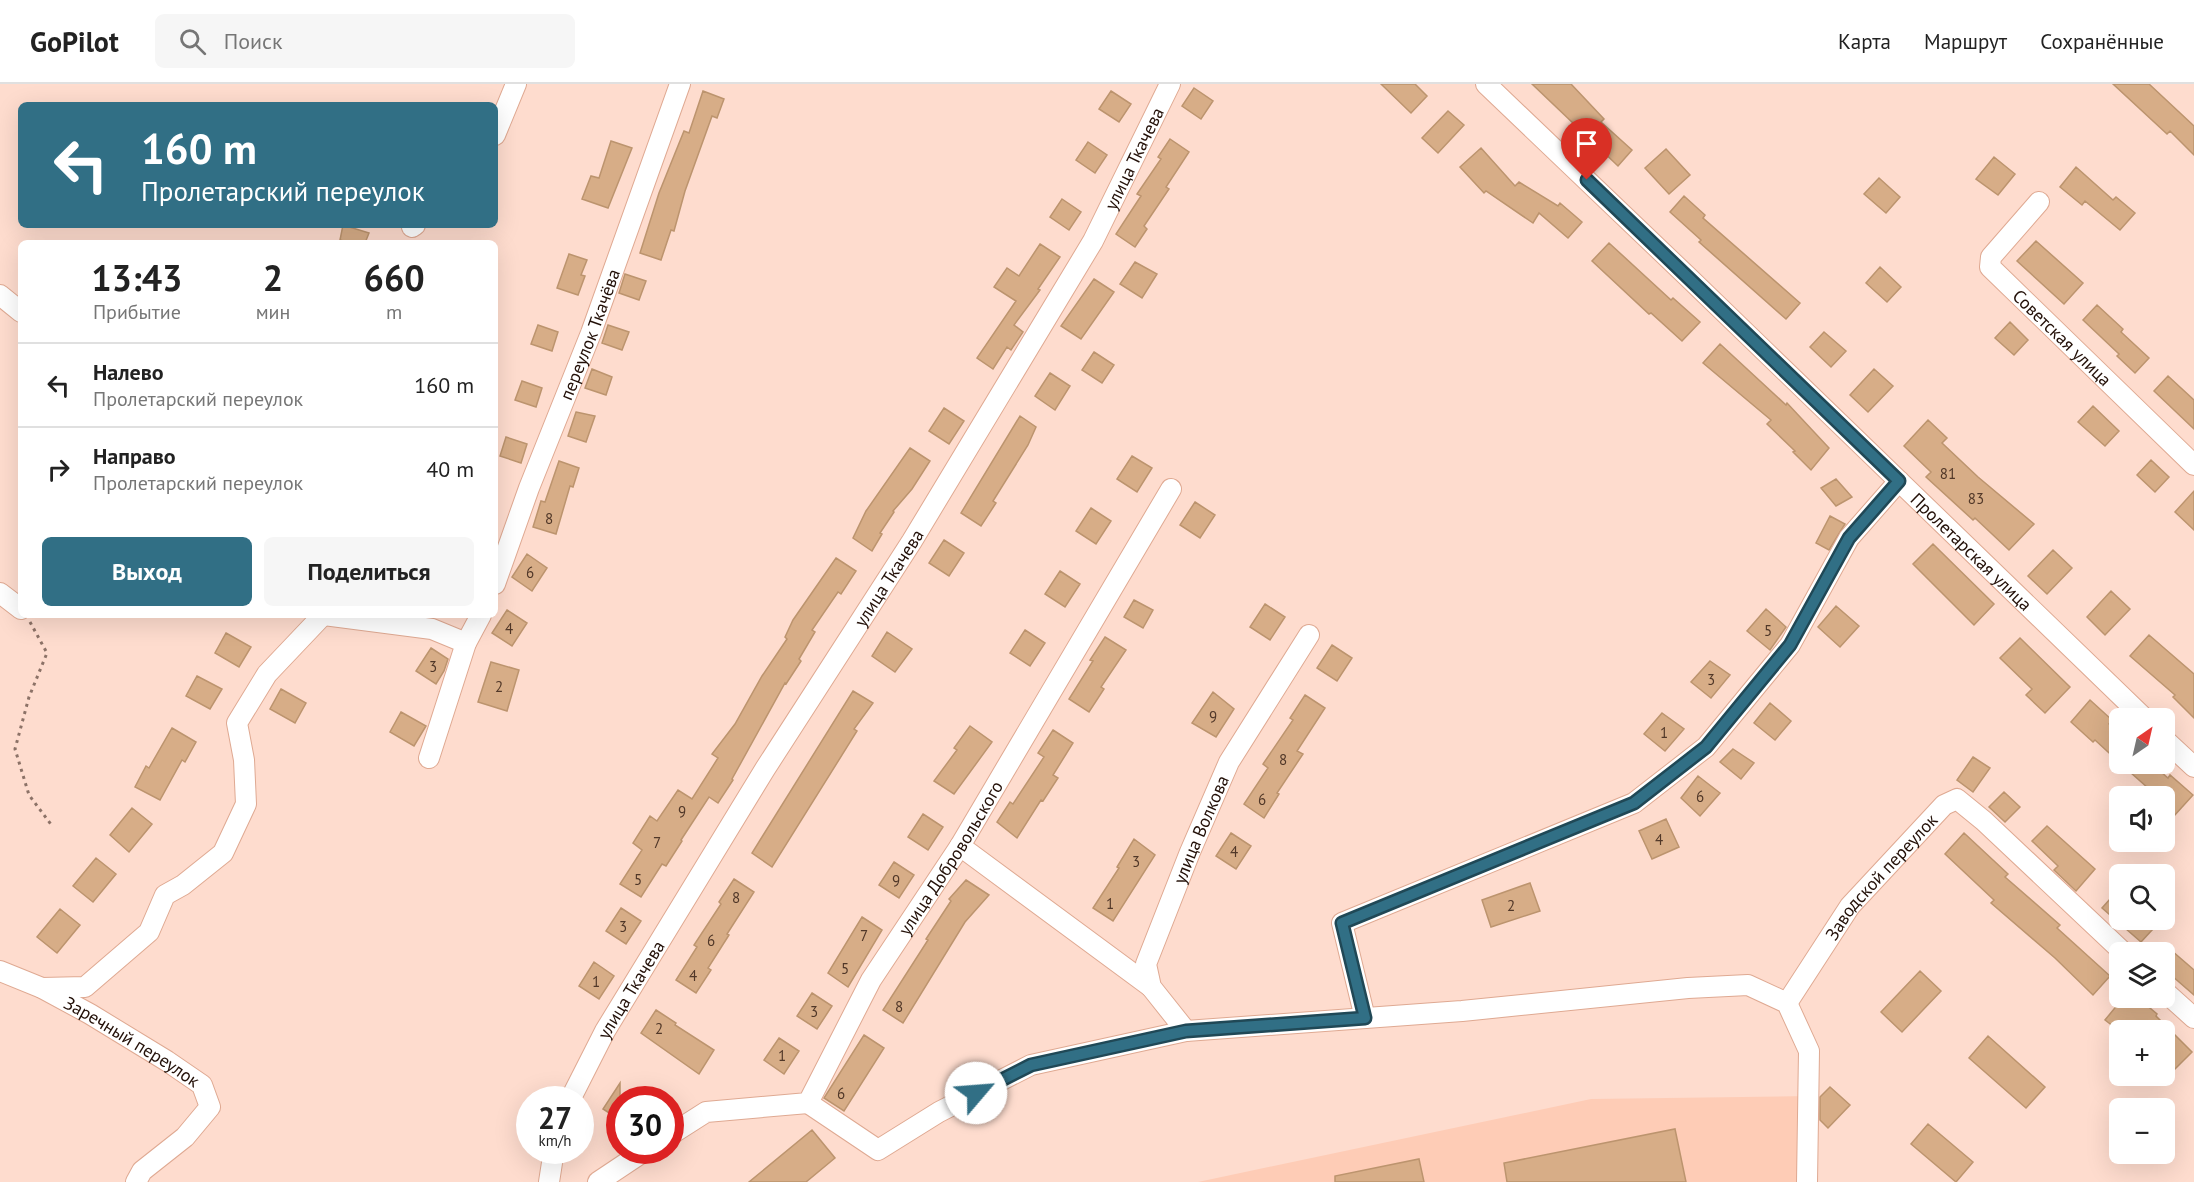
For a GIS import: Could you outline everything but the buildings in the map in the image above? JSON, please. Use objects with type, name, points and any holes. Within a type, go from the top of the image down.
[{"type":"street","points":[[498,128],[516,84]]},
{"type":"street","name":"переулок Ткачёва","points":[[498,576],[529,488],[591,333],[680,84]]},
{"type":"street","name":"улица Ткачева","points":[[576,1086],[588,1061],[758,779],[912,541],[1093,242],[1170,84]]},
{"type":"street","name":"Пролетарская улица","points":[[1486,84],[2134,708]]},
{"type":"street","name":"Советская улица","points":[[2039,202],[1991,257],[1990,267],[2194,465]]},
{"type":"street","points":[[0,295],[18,310]]},
{"type":"street","points":[[1365,1018],[1342,923],[1634,803],[1706,747],[1790,645],[1849,538],[1899,481]]},
{"type":"street","name":"улица Добровольского","points":[[808,1103],[871,980],[960,846],[1171,489]]},
{"type":"street","points":[[0,593],[18,607]]},
{"type":"street","points":[[0,971],[42,988],[85,987],[149,932],[165,895],[183,885],[223,853],[246,804],[244,760],[237,723],[267,674],[320,618]]},
{"type":"street","points":[[346,618],[432,629],[466,644]]},
{"type":"street","points":[[429,758],[466,644],[479,618]]},
{"type":"street","name":"улица Волкова","points":[[1151,987],[1146,963],[1229,762],[1309,635]]},
{"type":"street","points":[[2175,749],[2194,767]]},
{"type":"street","name":"Заводской переулок","points":[[1787,1004],[1850,906],[1944,805],[1957,799],[1984,820],[2112,942]]},
{"type":"street","points":[[960,846],[1151,987],[1186,1031]]},
{"type":"street","points":[[684,1126],[706,1112],[808,1103],[878,1150],[939,1112],[1031,1065],[1186,1031],[1570,1001],[1688,988],[1748,985],[1787,1004],[1809,1051],[1807,1182]]},
{"type":"street","name":"Заречный переулок","points":[[42,988],[99,1019],[202,1085],[210,1107],[185,1137],[142,1171],[136,1182]]},
{"type":"street","points":[[2175,1001],[2194,1018]]},
{"type":"street","points":[[549,1182],[552,1164]]},
{"type":"street","points":[[597,1182],[625,1164]]},
{"type":"path","points":[[28,618],[47,653],[29,697],[15,749],[29,795],[53,827]]},
{"type":"shaded area","points":[[1809,1096],[1814,1182],[1198,1182],[1591,1099]]},
{"type":"route","points":[[976,1093],[1031,1065],[1186,1031],[1365,1018],[1342,923],[1634,803],[1706,747],[1790,645],[1849,538],[1899,481],[1587,180]]}]
